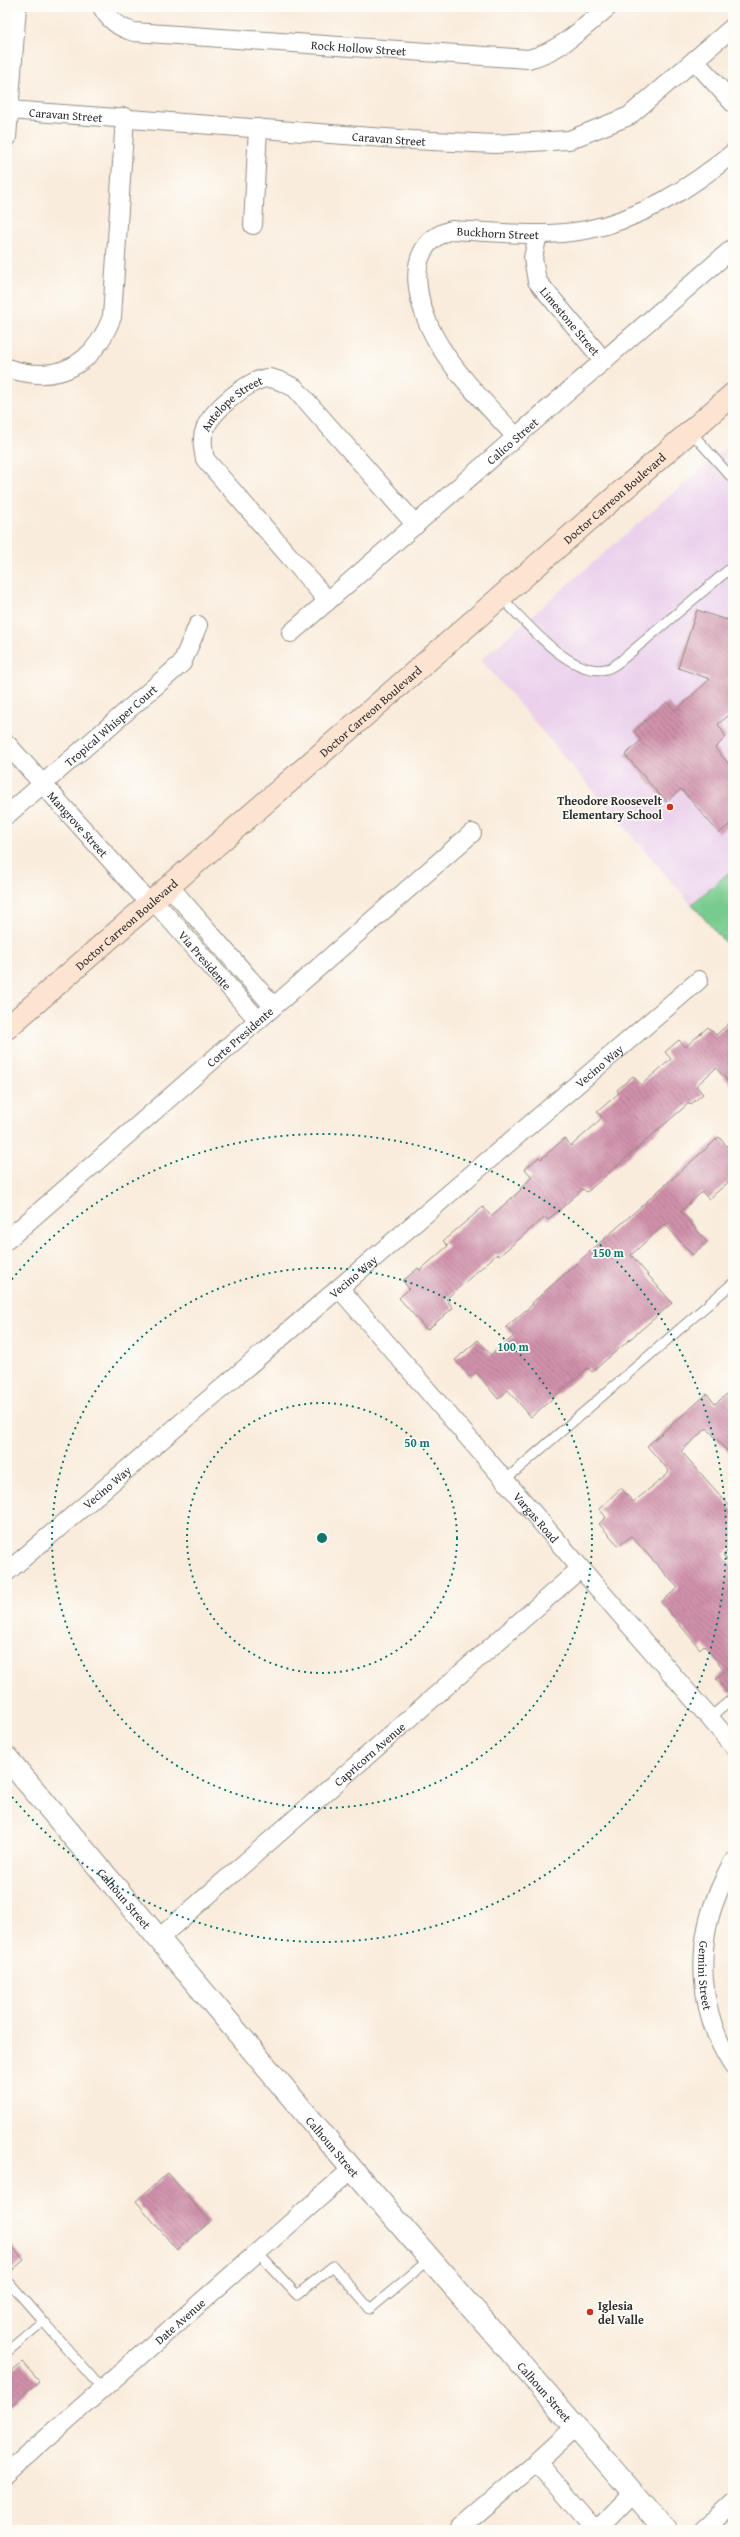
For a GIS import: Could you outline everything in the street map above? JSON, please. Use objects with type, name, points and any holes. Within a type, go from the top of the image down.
[{"type":"main road","name":"Doctor Carreon Boulevard","points":[[7,1028],[733,394]]},
{"type":"street","points":[[7,138],[17,7]]},
{"type":"street","name":"Rock Hollow Street","points":[[102,7],[109,18],[122,29],[134,32],[528,59],[543,55],[561,46],[608,7]]},
{"type":"street","name":"Caravan Street","points":[[9,110],[495,144],[569,140],[629,116],[733,27]]},
{"type":"street","points":[[695,61],[733,103]]},
{"type":"street","points":[[7,368],[22,373],[54,375],[72,368],[89,356],[103,339],[112,317],[125,117]]},
{"type":"street","points":[[253,225],[258,128]]},
{"type":"street","name":"Buckhorn Street","points":[[516,437],[449,361],[436,342],[426,320],[417,274],[419,256],[439,234],[452,230],[538,234],[586,230],[628,217],[665,200],[699,181],[733,153]]},
{"type":"street","name":"Limestone Street","points":[[538,234],[533,258],[537,281],[604,361]]},
{"type":"street","name":"Calico Street","points":[[291,634],[733,248]]},
{"type":"street","name":"Antelope Street","points":[[328,602],[205,459],[202,443],[205,429],[212,416],[248,384],[268,378],[281,381],[295,388],[416,525]]},
{"type":"street","name":"Tropical Whisper Court","points":[[7,815],[182,663],[198,624]]},
{"type":"street","name":"Mangrove Street","points":[[7,744],[152,902]]},
{"type":"street","name":"Corte Presidente","points":[[7,1240],[257,1019],[472,833]]},
{"type":"street","name":"Via Presidente","points":[[170,887],[273,1006]]},
{"type":"street","name":"Via Presidente","points":[[152,902],[257,1019]]},
{"type":"street","name":"Vecino Way","points":[[7,1572],[340,1289],[699,980]]},
{"type":"street","name":"Vargas Road","points":[[340,1289],[733,1745]]},
{"type":"street","name":"Capricorn Avenue","points":[[158,1939],[580,1568]]},
{"type":"street","name":"Calhoun Street","points":[[7,1758],[352,2169],[665,2530]]},
{"type":"street","name":"Gemini Street","points":[[733,1862],[714,1900],[706,1926],[703,1968],[710,2016],[722,2050],[733,2066]]},
{"type":"street","name":"Date Avenue","points":[[7,2473],[352,2169]]},
{"type":"street","points":[[458,2530],[575,2427]]},
{"type":"street","points":[[537,2462],[597,2530],[633,2493]]},
{"type":"street","points":[[704,2530],[733,2503]]},
{"type":"lane","points":[[690,431],[733,479]]},
{"type":"lane","points":[[502,597],[557,654],[576,664],[599,670],[607,669],[624,658],[733,566]]},
{"type":"lane","points":[[504,1481],[733,1283]]},
{"type":"lane","points":[[709,1718],[733,1698]]},
{"type":"lane","points":[[257,2252],[297,2295],[333,2266],[370,2309],[430,2259]]},
{"type":"lane","points":[[7,2280],[102,2389]]},
{"type":"lane","points":[[7,2352],[43,2321]]},
{"type":"shaded area","name":"Theodore Roosevelt Elementary School","points":[[733,441],[733,953],[481,660]]},
{"type":"green space","points":[[733,869],[733,952],[692,904]]},
{"type":"building","points":[[697,610],[723,619],[733,620],[733,712],[718,724],[726,737],[715,748],[733,769],[733,822],[719,833],[681,789],[666,802],[625,755],[641,740],[634,731],[667,702],[675,711],[710,679],[678,668]]},
{"type":"building","points":[[733,1020],[733,1087],[716,1068],[696,1086],[703,1094],[690,1105],[689,1103],[587,1192],[583,1189],[548,1220],[545,1217],[499,1256],[497,1254],[446,1299],[453,1308],[427,1330],[399,1298],[409,1289],[403,1281],[418,1268],[420,1270],[448,1246],[443,1241],[483,1207],[491,1216],[521,1190],[520,1189],[532,1177],[525,1169],[539,1157],[541,1159],[565,1138],[571,1146],[596,1124],[602,1117],[597,1112],[619,1093],[617,1090],[633,1076],[641,1085],[671,1059],[665,1052],[679,1040],[685,1047],[708,1027],[716,1035]]},
{"type":"building","points":[[719,1137],[733,1153],[733,1178],[709,1199],[702,1192],[681,1211],[707,1242],[692,1255],[665,1224],[631,1255],[672,1303],[592,1372],[588,1368],[531,1417],[508,1390],[498,1399],[476,1372],[470,1377],[455,1360],[478,1340],[491,1355],[514,1336],[506,1327]]},
{"type":"building","points":[[733,1389],[733,1458],[707,1428],[681,1451],[733,1510],[733,1546],[723,1555],[733,1567],[733,1692],[729,1693],[716,1679],[725,1671],[704,1645],[700,1649],[661,1602],[678,1588],[631,1536],[619,1546],[599,1524],[606,1517],[599,1509],[621,1488],[633,1502],[667,1475],[669,1471],[647,1446],[707,1394],[715,1404]]},
{"type":"building","points":[[168,2173],[210,2222],[177,2250],[136,2201]]},
{"type":"building","points":[[7,2240],[24,2260],[8,2274],[7,2274]]},
{"type":"building","points":[[22,2362],[39,2381],[7,2409],[7,2375]]},
{"type":"place","name":"Theodore Roosevelt Elementary School","points":[[670,807]]},
{"type":"place","name":"Iglesia del Valle","points":[[590,2312]]}]
